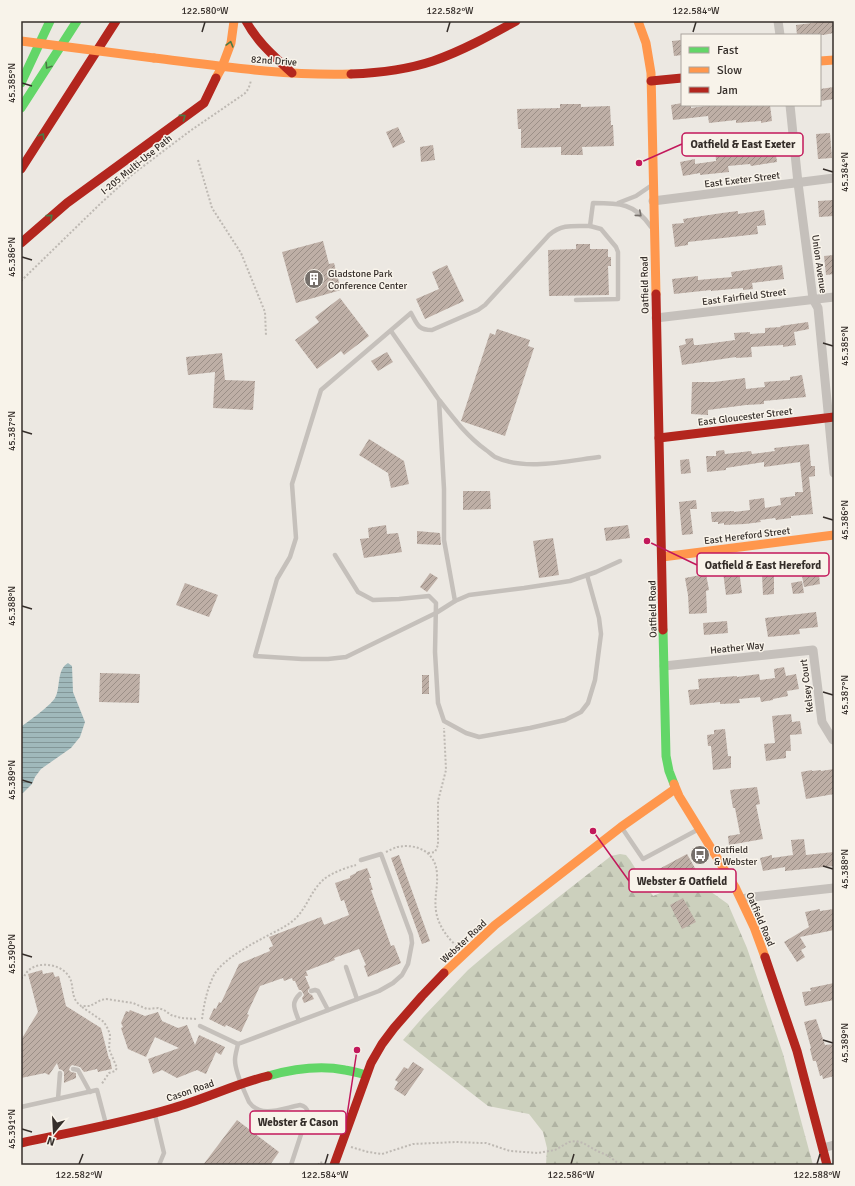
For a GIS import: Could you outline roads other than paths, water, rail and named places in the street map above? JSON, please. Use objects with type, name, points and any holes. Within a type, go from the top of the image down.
[{"type":"main road","points":[[21,83],[50,21]]},
{"type":"main road","points":[[21,108],[77,21]]},
{"type":"main road","points":[[21,169],[116,21]]},
{"type":"main road","points":[[21,243],[68,203],[204,102],[222,67],[231,44],[234,21]]},
{"type":"main road","points":[[246,21],[258,40],[292,73]]},
{"type":"main road","name":"82nd Drive","points":[[21,41],[222,67],[292,73],[350,74],[384,71],[430,62],[458,52],[516,21]]},
{"type":"main road","name":"Oatfield Road","points":[[638,21],[647,44],[651,81],[666,756],[675,789],[684,807],[735,887],[761,943],[797,1051],[827,1165]]},
{"type":"main road","points":[[821,61],[834,60]]},
{"type":"main road","points":[[651,81],[681,78]]},
{"type":"main road","name":"East Gloucester Street","points":[[659,438],[831,417]]},
{"type":"main road","name":"East Hereford Street","points":[[662,557],[834,535]]},
{"type":"main road","name":"Webster Road","points":[[334,1165],[366,1075],[376,1054],[394,1028],[422,996],[454,963],[495,925],[621,827],[675,789]]},
{"type":"main road","name":"Cason Road","points":[[21,1143],[155,1113],[177,1107],[242,1083],[280,1073],[311,1067],[344,1069],[366,1075]]},
{"type":"street","points":[[778,21],[780,34]]},
{"type":"street","name":"Union Avenue","points":[[790,106],[798,183],[813,299],[818,308],[831,417],[834,473]]},
{"type":"street","name":"East Exeter Street","points":[[653,200],[834,178]]},
{"type":"street","name":"East Fairfield Street","points":[[656,318],[834,297]]},
{"type":"street","name":"Heather Way","points":[[664,666],[813,650]]},
{"type":"street","name":"Kelsey Court","points":[[813,650],[822,722],[833,740]]},
{"type":"street","points":[[742,900],[753,897],[834,888]]},
{"type":"street","points":[[823,1148],[834,1145]]},
{"type":"lane","points":[[616,204],[636,196],[653,185]]},
{"type":"lane","points":[[590,226],[593,204],[616,204],[636,211],[643,217],[654,234]]},
{"type":"lane","points":[[576,300],[618,299],[618,252],[616,247],[601,229],[590,226],[562,227],[555,230],[485,305],[478,310],[432,330],[425,330],[419,327],[411,313],[321,390],[292,484],[296,538],[290,557],[277,579],[255,656],[302,659],[328,659],[346,656],[436,613],[455,601],[469,595],[562,582],[587,575],[620,561]]},
{"type":"lane","points":[[391,331],[459,426],[476,443],[495,457],[516,463],[536,464],[599,457]]},
{"type":"lane","points":[[439,400],[444,489],[444,540],[455,601]]},
{"type":"lane","points":[[335,555],[358,592],[373,600],[429,596],[436,602],[435,652],[438,703],[444,721],[466,733],[479,736],[530,728],[565,720],[581,712],[588,703],[595,680],[601,634],[599,618],[587,575]]},
{"type":"lane","points":[[621,827],[643,859],[698,829]]},
{"type":"lane","points":[[200,1026],[238,1044],[379,991],[393,983],[402,975],[408,964],[411,953],[411,935],[381,854],[361,860]]},
{"type":"lane","points":[[346,966],[358,999]]},
{"type":"lane","points":[[311,991],[318,991],[328,1010]]},
{"type":"lane","points":[[299,1021],[294,1009],[294,1003],[300,994]]},
{"type":"lane","points":[[238,1044],[235,1059],[236,1068],[249,1102],[256,1110],[269,1112],[300,1105],[307,1109],[308,1113],[291,1165]]},
{"type":"lane","points":[[73,1069],[78,1070],[90,1092]]},
{"type":"lane","points":[[58,1099],[60,1073]]},
{"type":"lane","points":[[21,1107],[97,1090],[106,1124]]},
{"type":"lane","points":[[155,1113],[164,1153],[159,1165]]},
{"type":"water","points":[[68,663],[72,666],[73,692],[85,722],[80,737],[71,748],[41,769],[32,784],[21,794],[21,727],[44,709],[55,698],[60,675],[64,666]]},
{"type":"place","name":"Oatfield & East Exeter","points":[[639,163]]},
{"type":"place","name":"Gladstone Park Conference Center","points":[[314,279]]},
{"type":"place","name":"Oatfield & East Hereford","points":[[647,541]]},
{"type":"place","name":"Webster & Oatfield","points":[[593,831]]},
{"type":"place","name":"Oatfield & Webster","points":[[700,855]]},
{"type":"place","name":"Webster & Cason","points":[[357,1050]]}]
